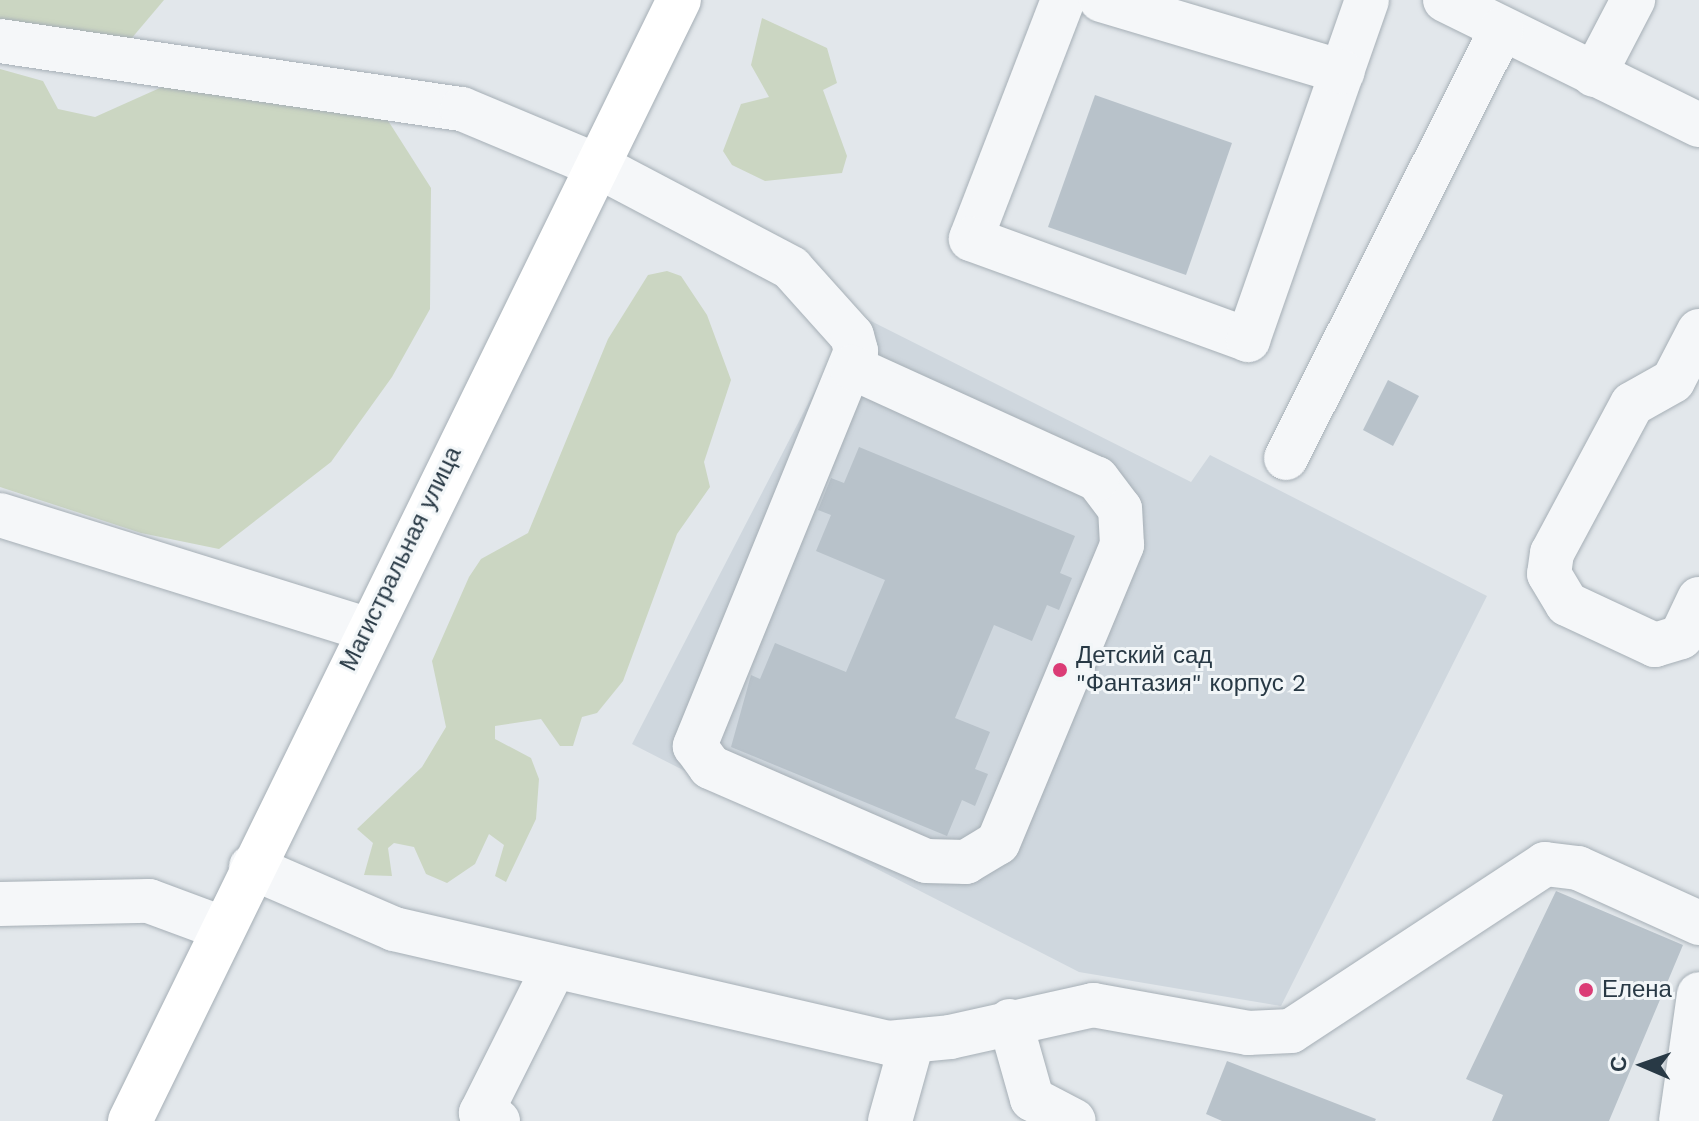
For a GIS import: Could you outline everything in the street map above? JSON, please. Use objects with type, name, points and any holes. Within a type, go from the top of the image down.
[{"type":"main road","name":"Магистральная улица","points":[[130,1121],[367,629],[679,0]]},
{"type":"street","points":[[1063,0],[971,239],[1248,340],[1367,0]]},
{"type":"street","points":[[1101,0],[1343,72]]},
{"type":"street","points":[[1594,75],[1633,0]]},
{"type":"street","points":[[1457,3],[1502,29],[1699,125]]},
{"type":"street","points":[[1286,458],[1502,29]]},
{"type":"street","points":[[0,41],[448,106],[596,165],[791,268],[852,336],[851,367],[695,746],[710,767],[926,861],[966,862],[998,843],[1122,545],[1120,509],[1097,479],[851,367]]},
{"type":"street","points":[[1699,331],[1686,387],[1632,404],[1552,553],[1549,574],[1567,604],[1655,645],[1681,637],[1699,599]]},
{"type":"street","points":[[0,515],[367,629]]},
{"type":"street","points":[[251,867],[394,929],[831,1035],[912,1042],[1010,1021],[1118,1006],[1248,1033],[1291,1031],[1545,864],[1578,868],[1697,932]]},
{"type":"street","points":[[0,904],[149,901],[222,928]]},
{"type":"street","points":[[485,1118],[553,969]]},
{"type":"street","points":[[1681,1121],[1699,994]]},
{"type":"street","points":[[1010,1021],[1032,1099],[1074,1121]]},
{"type":"street","points":[[890,1121],[912,1042]]},
{"type":"shaded area","name":"Детский сад \"Фантазия\" корпус 2","points":[[855,313],[1191,482],[1210,455],[1487,596],[1281,1006],[1079,972],[632,744]]},
{"type":"green space","points":[[0,0],[164,0],[131,39],[0,19]]},
{"type":"green space","points":[[762,18],[827,48],[837,83],[823,90],[847,156],[842,173],[765,181],[732,165],[723,151],[741,104],[769,97],[751,65]]},
{"type":"green space","points":[[0,69],[43,81],[58,109],[95,117],[162,87],[387,119],[431,188],[430,309],[392,377],[331,462],[219,549],[141,533],[0,487]]},
{"type":"green space","points":[[667,271],[681,276],[707,315],[731,380],[704,462],[710,487],[677,534],[623,681],[597,713],[582,717],[573,746],[560,746],[541,719],[495,726],[495,739],[531,758],[539,779],[536,819],[506,882],[495,876],[504,845],[489,834],[475,864],[447,883],[426,874],[414,847],[394,843],[388,848],[392,876],[364,875],[373,843],[357,829],[422,767],[446,727],[432,661],[469,577],[481,559],[528,533],[608,339],[648,275]]},
{"type":"building","points":[[1095,95],[1232,143],[1186,275],[1048,227]]},
{"type":"building","points":[[1388,380],[1419,396],[1393,446],[1363,430]]},
{"type":"building","points":[[859,447],[1075,536],[1060,573],[1072,578],[1059,610],[1047,605],[1032,641],[994,625],[955,718],[990,732],[975,769],[988,774],[975,806],[962,800],[947,836],[731,747],[751,675],[760,679],[775,643],[846,672],[885,580],[816,551],[831,515],[818,510],[831,478],[844,483]]},
{"type":"building","name":"Елена","points":[[1556,891],[1683,945],[1609,1121],[1492,1121],[1503,1095],[1466,1079]]},
{"type":"building","points":[[1227,1061],[1376,1119],[1222,1121],[1206,1114]]},
{"type":"place","name":"Детский сад \"Фантазия\" корпус 2","points":[[1060,670]]},
{"type":"place","name":"Елена","points":[[1586,990]]}]
